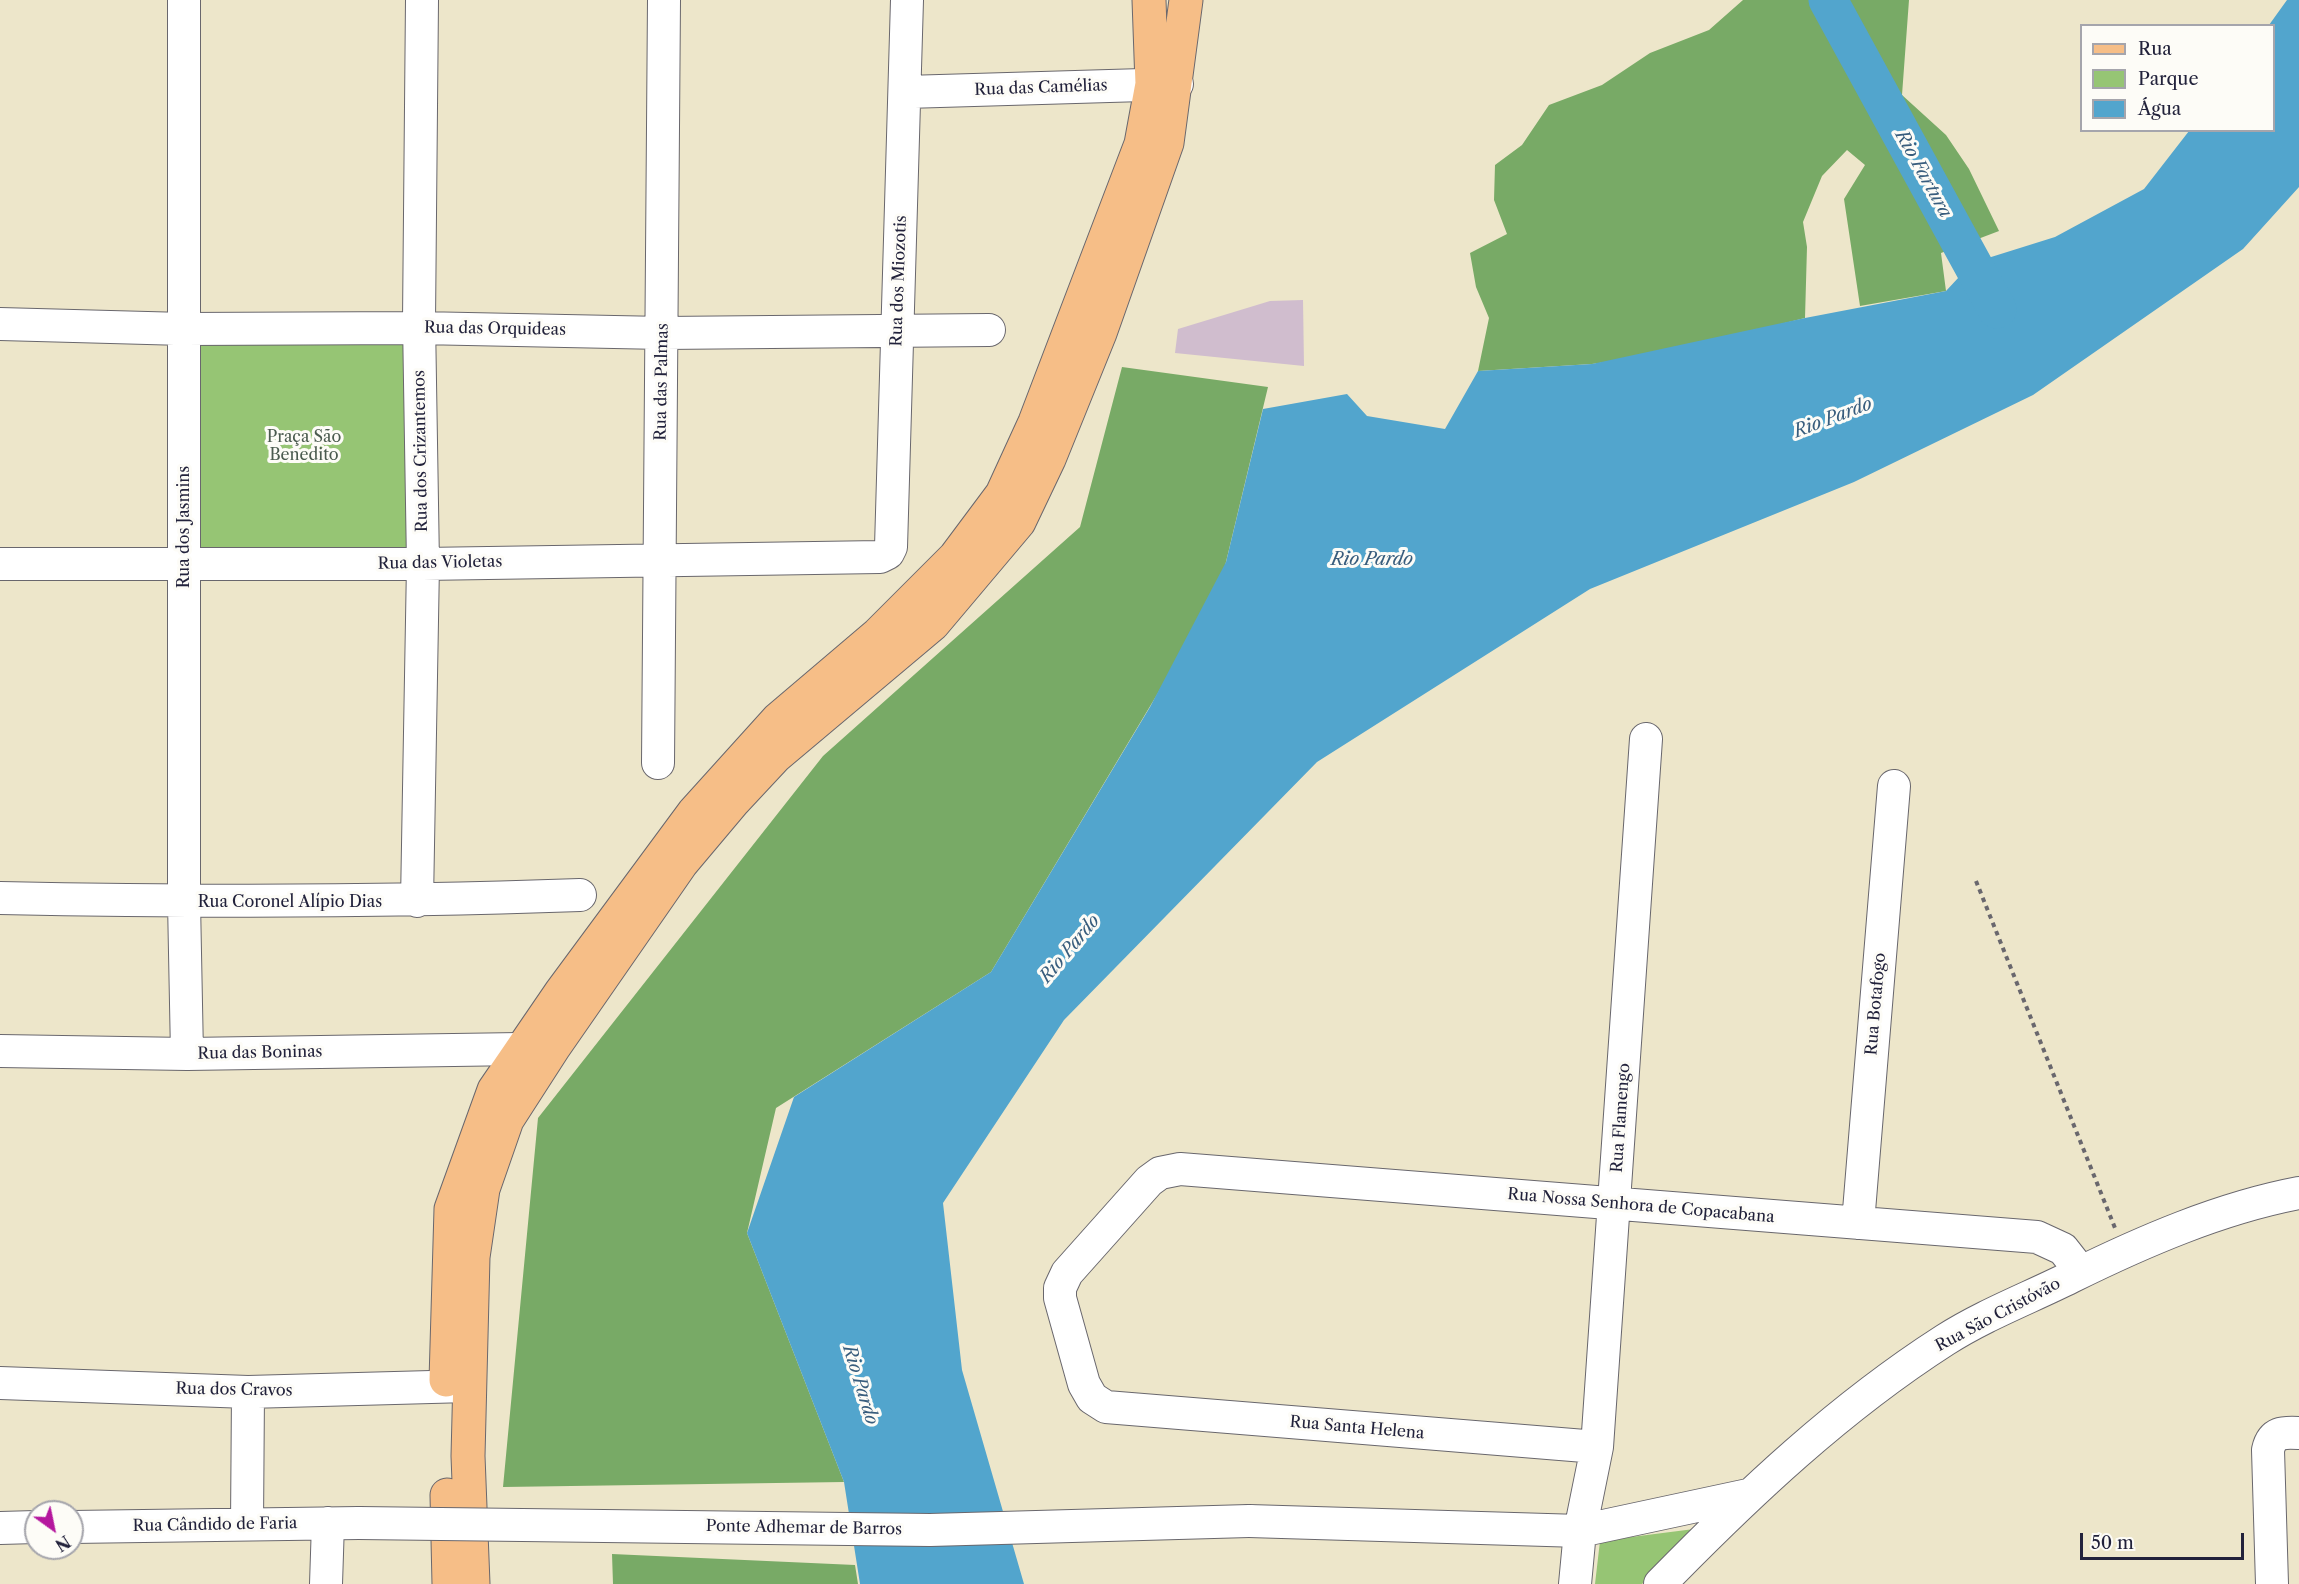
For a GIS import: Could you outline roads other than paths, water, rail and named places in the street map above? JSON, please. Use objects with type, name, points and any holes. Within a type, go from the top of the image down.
[{"type":"main road","points":[[473,1584],[468,1486],[457,1386],[483,1190],[507,1120],[554,1047],[681,864],[734,801],[776,756],[933,624],[1019,522],[1049,459],[1100,333],[1167,143],[1164,84],[1149,0]]},
{"type":"main road","points":[[449,1584],[457,1386],[451,1209],[494,1090],[520,1049],[694,812],[778,719],[878,634],[955,557],[1002,494],[1035,422],[1164,84],[1186,0]]},
{"type":"street","name":"Rua dos Jasmins","points":[[184,0],[184,902],[187,1054]]},
{"type":"street","name":"Rua dos Crizantemos","points":[[417,901],[423,564],[419,327],[422,0]]},
{"type":"street","name":"Rua das Palmas","points":[[658,763],[664,0]]},
{"type":"street","name":"Rua dos Miozotis","points":[[880,558],[888,553],[891,547],[907,0]]},
{"type":"street","name":"Rua das Camélias","points":[[906,92],[1164,84]]},
{"type":"street","name":"Rua das Orquideas","points":[[0,324],[184,329],[419,327],[663,333],[989,330]]},
{"type":"street","name":"Rua das Violetas","points":[[0,564],[423,564],[880,558]]},
{"type":"street","name":"Rua Flamengo","points":[[1575,1584],[1580,1531],[1597,1447],[1646,739]]},
{"type":"street","name":"Rua Botafogo","points":[[1858,1223],[1894,786]]},
{"type":"street","name":"Rua Coronel Alípio Dias","points":[[0,898],[184,902],[417,901],[580,895]]},
{"type":"street","name":"Rua das Boninas","points":[[0,1051],[187,1054],[520,1049]]},
{"type":"street","name":"Rua Nossa Senhora de Copacabana","points":[[1116,1409],[1096,1402],[1086,1389],[1060,1298],[1061,1283],[1066,1274],[1149,1181],[1167,1170],[2037,1237],[2063,1249],[2081,1272]]},
{"type":"street","name":"Rua São Cristóvão","points":[[1660,1584],[1748,1494],[1861,1399],[1947,1339],[2124,1251],[2255,1201],[2299,1193]]},
{"type":"street","name":"Rua dos Cravos","points":[[0,1383],[248,1392],[457,1386]]},
{"type":"street","points":[[247,1524],[248,1392]]},
{"type":"street","name":"Rua Santa Helena","points":[[1116,1409],[1597,1447]]},
{"type":"street","points":[[2272,1584],[2268,1450],[2275,1435],[2282,1432],[2299,1434]]},
{"type":"street","name":"Ponte Adhemar de Barros","points":[[359,1523],[930,1530],[1249,1521],[1580,1531],[1748,1494]]},
{"type":"street","points":[[326,1584],[328,1523]]},
{"type":"street","name":"Rua Cândido de Faria","points":[[84,1527],[359,1523]]},
{"type":"street","points":[[0,1527],[24,1527]]},
{"type":"water","name":"Rio Pardo","points":[[2287,0],[2299,0],[2299,187],[2243,249],[2033,395],[1854,482],[1590,589],[1317,762],[1064,1020],[943,1203],[962,1370],[1024,1584],[860,1584],[844,1482],[747,1233],[794,1097],[991,972],[1150,707],[1226,562],[1263,409],[1347,394],[1367,416],[1445,429],[1478,371],[1592,364],[1805,318],[1946,291],[1972,263],[2055,237],[2144,189],[2188,132],[2275,132],[2275,24],[2270,24]]},
{"type":"waterway","name":"Rio Fartura","points":[[1828,0],[1997,309]]},
{"type":"park label","name":"Praça São Benedito","points":[[304,446]]}]
